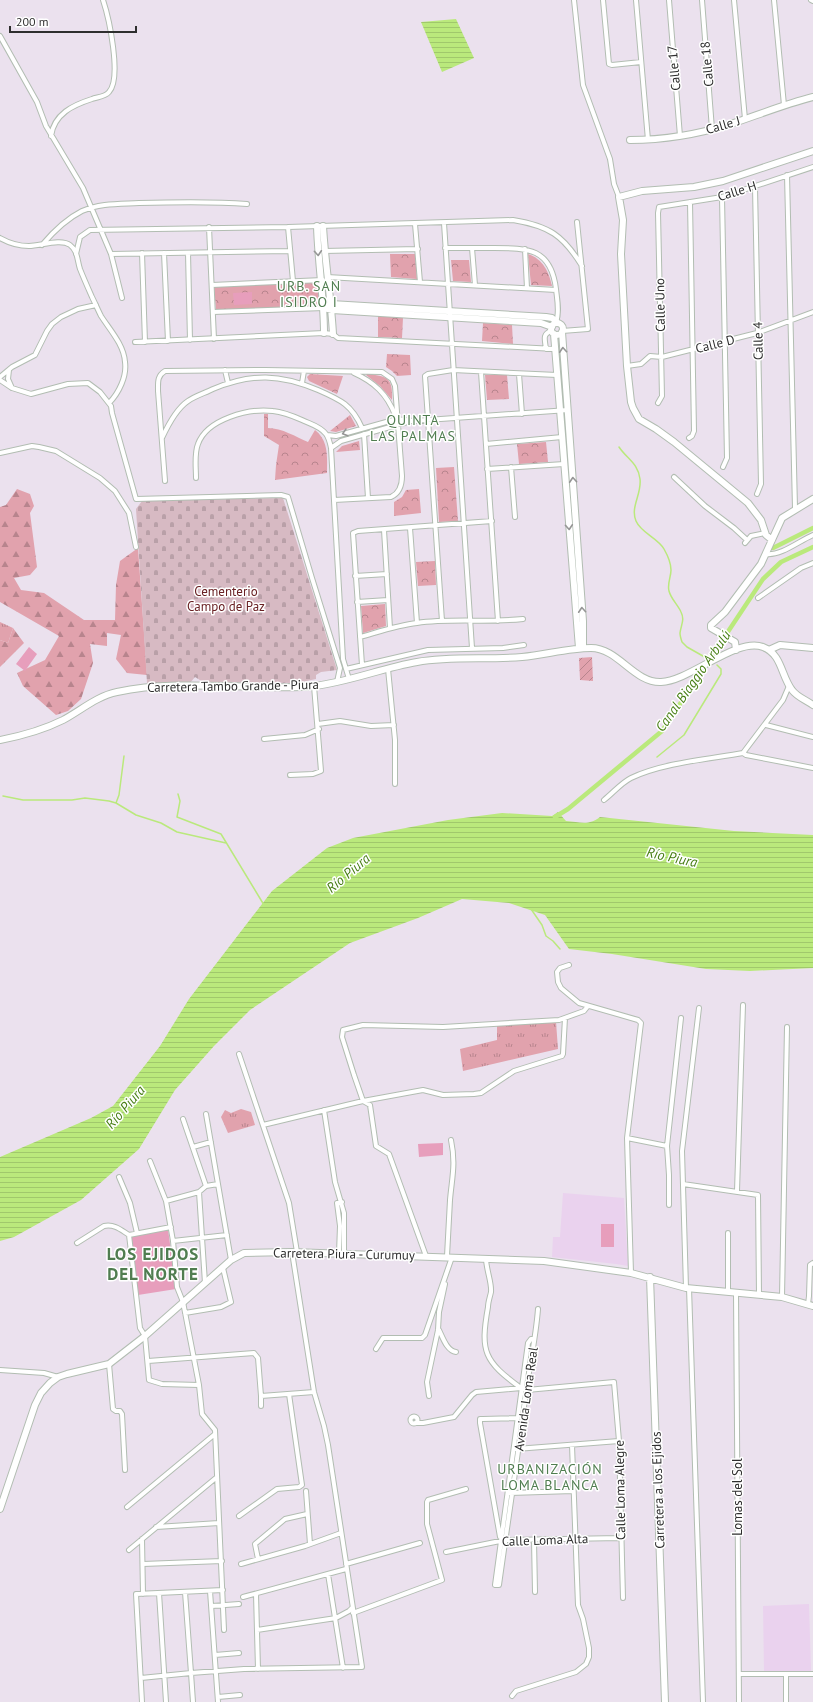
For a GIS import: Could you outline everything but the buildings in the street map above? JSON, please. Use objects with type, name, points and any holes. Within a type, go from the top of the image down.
[{"type":"street","points":[[51,136],[57,120],[66,111],[77,104],[105,95],[112,88],[114,69],[112,41],[103,0]]},
{"type":"street","points":[[574,0],[583,85],[610,158],[614,184],[619,197],[623,220],[621,254],[627,366],[631,402],[639,419],[668,438],[748,503],[761,520],[768,538],[772,538]]},
{"type":"street","points":[[603,0],[609,64],[641,62]]},
{"type":"street","points":[[636,0],[648,140]]},
{"type":"street","name":"Calle 17","points":[[669,0],[680,136]]},
{"type":"street","name":"Calle 18","points":[[702,0],[712,129]]},
{"type":"street","points":[[734,0],[745,119]]},
{"type":"street","points":[[774,0],[784,105]]},
{"type":"street","points":[[0,36],[37,102],[51,136],[84,188],[111,254],[122,298]]},
{"type":"street","name":"Calle J","points":[[630,140],[648,140],[680,136],[712,129],[813,97]]},
{"type":"street","points":[[619,197],[642,191],[694,187],[723,181],[813,151]]},
{"type":"street","name":"Calle H","points":[[659,207],[722,196],[813,167]]},
{"type":"street","points":[[787,175],[795,508]]},
{"type":"street","name":"Calle 4","points":[[755,186],[761,484],[757,494]]},
{"type":"street","points":[[722,196],[724,342],[728,458],[723,467]]},
{"type":"street","points":[[42,245],[61,224],[83,211],[108,204],[167,202],[247,204]]},
{"type":"street","points":[[689,438],[692,436],[694,431],[690,202]]},
{"type":"street","name":"Calle Uno","points":[[658,403],[662,396],[659,207]]},
{"type":"street","points":[[76,254],[80,237],[87,231],[100,229],[288,227],[513,220],[533,223],[556,234],[571,250],[582,266]]},
{"type":"street","points":[[554,327],[559,335],[562,332],[588,330],[577,222]]},
{"type":"street","points":[[444,223],[472,648]]},
{"type":"street","points":[[415,224],[420,282]]},
{"type":"street","points":[[320,226],[324,251],[324,333]]},
{"type":"street","points":[[320,226],[318,255],[331,307],[333,334]]},
{"type":"street","points":[[288,227],[293,281]]},
{"type":"street","points":[[209,228],[214,339]]},
{"type":"street","points":[[0,238],[16,245],[42,245],[59,241],[65,242],[70,245],[76,254],[80,268],[96,305],[121,347],[125,361],[120,387],[116,395],[109,403]]},
{"type":"street","points":[[445,248],[525,249],[539,255],[546,261],[552,271],[556,290],[558,313],[554,327],[555,349],[581,649]]},
{"type":"street","points":[[472,248],[475,285]]},
{"type":"street","points":[[324,251],[418,249]]},
{"type":"street","points":[[525,249],[527,288]]},
{"type":"street","points":[[111,254],[290,251]]},
{"type":"street","points":[[188,252],[190,340]]},
{"type":"street","points":[[142,253],[145,342]]},
{"type":"street","points":[[164,253],[168,341]]},
{"type":"street","points":[[212,285],[325,279],[420,282],[556,290]]},
{"type":"street","points":[[96,305],[73,310],[60,317],[47,331],[35,355],[10,369],[0,378],[12,388],[31,394],[68,384],[88,384],[100,392],[113,409],[112,413],[136,499],[281,495],[288,497],[340,668],[337,682]]},
{"type":"street","points":[[213,312],[331,307],[449,314],[541,323],[554,327],[562,327],[583,621],[581,649]]},
{"type":"street","name":"Calle D","points":[[627,366],[641,364],[650,356],[662,356],[758,333],[813,312]]},
{"type":"street","points":[[546,349],[544,336],[554,327]]},
{"type":"street","points":[[135,342],[324,333],[333,334],[338,338],[555,349]]},
{"type":"street","points":[[10,369],[8,379],[12,388]]},
{"type":"street","points":[[165,481],[158,391],[158,380],[160,374],[170,370],[382,372],[390,376],[395,386],[402,476],[401,487],[395,495],[391,497],[334,500]]},
{"type":"street","points":[[225,370],[228,383]]},
{"type":"street","points":[[442,621],[425,376],[428,374],[453,370],[557,375]]},
{"type":"street","points":[[302,383],[304,371]]},
{"type":"street","points":[[353,372],[370,381],[379,388],[388,400],[397,419]]},
{"type":"street","points":[[481,372],[498,621]]},
{"type":"street","points":[[519,374],[522,414]]},
{"type":"street","points":[[162,439],[174,416],[189,400],[241,379],[265,377],[284,378],[302,383],[343,402],[355,414],[362,428]]},
{"type":"street","points":[[196,478],[196,454],[198,444],[211,427],[237,415],[257,410],[274,411],[314,425],[327,436],[331,448],[343,659],[349,679]]},
{"type":"street","points":[[331,448],[339,442],[413,421],[568,410]]},
{"type":"street","points":[[327,436],[336,436],[397,419],[413,421]]},
{"type":"street","points":[[364,434],[368,498]]},
{"type":"street","points":[[486,444],[562,437]]},
{"type":"street","points":[[0,453],[32,446],[56,451],[100,478],[115,491],[129,513],[136,547]]},
{"type":"street","points":[[487,469],[564,464]]},
{"type":"street","points":[[512,467],[515,517]]},
{"type":"street","points":[[674,477],[704,506],[734,528],[746,542],[751,536],[766,533]]},
{"type":"street","points":[[736,650],[735,642],[715,632],[711,628],[711,625],[725,612],[761,564],[782,518],[795,508],[813,498]]},
{"type":"street","points":[[362,665],[353,533],[358,531],[492,522]]},
{"type":"street","points":[[410,528],[416,623]]},
{"type":"street","points":[[384,530],[390,628]]},
{"type":"street","points":[[766,554],[773,555],[780,553],[796,542],[813,535]]},
{"type":"street","points":[[758,598],[801,568],[813,563]]},
{"type":"street","points":[[355,576],[387,574]]},
{"type":"street","points":[[357,602],[388,600]]},
{"type":"street","points":[[360,637],[390,628],[416,623],[523,619]]},
{"type":"street","points":[[346,669],[423,650],[503,648],[524,645]]},
{"type":"street","points":[[813,648],[780,645],[769,650],[778,660],[789,686],[795,693],[813,705]]},
{"type":"street","name":"Carretera Tambo Grande - Piura","points":[[0,740],[26,734],[56,723],[101,697],[115,692],[158,687],[314,686],[337,682],[417,662],[433,660],[487,660],[598,648],[648,679],[653,681],[666,681],[721,658],[736,650],[755,646],[769,650]]},
{"type":"street","points":[[388,669],[395,740],[395,784]]},
{"type":"street","points":[[290,775],[313,774],[321,771],[314,686]]},
{"type":"street","points":[[743,754],[766,725],[783,700],[789,686]]},
{"type":"street","points":[[318,724],[340,721],[372,726],[394,725]]},
{"type":"street","points":[[766,725],[813,737]]},
{"type":"street","points":[[264,739],[305,735],[318,729]]},
{"type":"street","points":[[604,800],[629,779],[641,774],[674,766],[743,754],[813,768]]},
{"type":"street","points":[[570,965],[560,968],[557,972],[558,982],[561,988],[579,1003],[638,1020],[641,1023],[627,1138],[631,1273]]},
{"type":"street","points":[[737,1191],[743,1005]]},
{"type":"street","points":[[426,1256],[389,1154],[376,1146],[370,1105],[363,1101],[343,1042],[342,1035],[345,1029],[363,1025],[443,1027],[566,1018],[584,1011],[588,1006]]},
{"type":"street","points":[[698,1008],[682,1151],[703,1702]]},
{"type":"street","points":[[263,1125],[363,1101],[423,1090],[443,1094],[474,1094],[480,1092],[514,1071],[562,1056],[566,1018]]},
{"type":"street","points":[[669,1205],[668,1146],[681,1018]]},
{"type":"street","points":[[782,1297],[787,1027]]},
{"type":"street","points":[[141,1678],[216,1671],[362,1667],[324,1426],[314,1392],[294,1252],[289,1203],[239,1054]]},
{"type":"street","points":[[324,1110],[335,1182],[342,1202],[342,1253]]},
{"type":"street","points":[[206,1114],[231,1260]]},
{"type":"street","points":[[183,1119],[206,1186]]},
{"type":"street","points":[[627,1138],[668,1146]]},
{"type":"street","points":[[429,1396],[427,1382],[438,1330],[439,1312],[450,1256],[450,1198],[454,1171],[452,1140]]},
{"type":"street","points":[[193,1147],[211,1142]]},
{"type":"street","points":[[150,1161],[166,1201],[173,1241],[177,1287],[183,1302],[199,1385],[202,1414],[213,1427],[215,1434],[225,1630],[213,1630]]},
{"type":"street","points":[[119,1177],[130,1203],[137,1233]]},
{"type":"street","points":[[166,1201],[199,1192],[206,1186],[218,1184]]},
{"type":"street","points":[[683,1184],[757,1194],[759,1198],[759,1294]]},
{"type":"street","points":[[199,1192],[205,1283]]},
{"type":"street","points":[[77,1243],[104,1226],[109,1225],[116,1226],[129,1235],[140,1328],[145,1336],[149,1380],[162,1384],[199,1385]]},
{"type":"street","points":[[129,1235],[171,1227]]},
{"type":"street","points":[[728,1233],[728,1291]]},
{"type":"street","points":[[173,1241],[227,1236]]},
{"type":"street","name":"Carretera Piura - Curumuy","points":[[0,1509],[35,1405],[41,1393],[50,1383],[67,1374],[109,1364],[145,1336],[231,1260],[244,1253],[342,1253],[450,1256],[544,1261],[631,1273],[687,1288],[782,1297],[810,1305]]},
{"type":"street","points":[[486,1258],[486,1272],[491,1291],[486,1316],[484,1340],[485,1348],[489,1359],[499,1371],[521,1388],[526,1390]]},
{"type":"street","points":[[810,1305],[810,1265],[813,1263]]},
{"type":"street","points":[[185,1313],[221,1307],[231,1302],[223,1268]]},
{"type":"street","points":[[376,1349],[384,1338],[422,1338],[425,1335],[448,1270]]},
{"type":"street","name":"Carretera a los Ejidos","points":[[650,1277],[665,1702]]},
{"type":"street","name":"Lomas del Sol","points":[[736,1292],[739,1702]]},
{"type":"street","name":"Avenida Loma Real","points":[[503,1541],[499,1585],[495,1585],[523,1418],[538,1309]]},
{"type":"street","points":[[438,1330],[451,1352],[456,1352]]},
{"type":"street","name":"Avenida Loma Real","points":[[510,1493],[513,1449],[528,1343],[531,1339],[534,1339]]},
{"type":"street","points":[[148,1361],[194,1359],[254,1352],[258,1358],[261,1406]]},
{"type":"street","points":[[109,1364],[113,1409],[120,1411],[122,1414],[125,1470]]},
{"type":"street","points":[[0,1370],[44,1373],[58,1378]]},
{"type":"street","name":"Calle Loma Alegre","points":[[526,1390],[614,1382],[619,1442],[620,1538],[623,1598]]},
{"type":"street","points":[[416,1421],[423,1424],[454,1417],[475,1393],[521,1388]]},
{"type":"street","points":[[261,1396],[314,1392]]},
{"type":"street","points":[[239,1516],[277,1489],[300,1487],[302,1485],[289,1394]]},
{"type":"street","points":[[503,1541],[480,1419],[523,1418]]},
{"type":"street","points":[[127,1507],[215,1434]]},
{"type":"street","points":[[513,1449],[619,1442]]},
{"type":"street","points":[[512,1696],[516,1691],[576,1672],[586,1664],[589,1657],[586,1630],[578,1605],[572,1445]]},
{"type":"street","points":[[129,1550],[217,1477]]},
{"type":"street","points":[[353,1613],[442,1580],[427,1524],[427,1502],[428,1500],[466,1489]]},
{"type":"street","points":[[306,1491],[310,1544]]},
{"type":"street","points":[[510,1493],[573,1491]]},
{"type":"street","points":[[258,1559],[255,1544],[286,1519],[307,1514]]},
{"type":"street","points":[[156,1527],[219,1523]]},
{"type":"street","points":[[241,1564],[310,1544],[341,1533]]},
{"type":"street","name":"Calle Loma Alta","points":[[446,1552],[503,1541],[620,1538]]},
{"type":"street","points":[[142,1540],[143,1594]]},
{"type":"street","points":[[534,1540],[535,1592]]},
{"type":"street","points":[[243,1597],[328,1574],[420,1543]]},
{"type":"street","points":[[143,1564],[222,1561]]},
{"type":"street","points":[[328,1574],[343,1668]]},
{"type":"street","points":[[142,1702],[136,1594],[223,1590]]},
{"type":"street","points":[[210,1591],[218,1702]]},
{"type":"street","points":[[185,1592],[193,1702]]},
{"type":"street","points":[[159,1593],[166,1702]]},
{"type":"street","points":[[256,1594],[258,1669]]},
{"type":"street","points":[[212,1606],[239,1604]]},
{"type":"street","points":[[257,1630],[336,1618],[352,1608]]},
{"type":"street","points":[[215,1656],[239,1653]]},
{"type":"street","points":[[739,1674],[813,1674]]},
{"type":"street","points":[[786,1674],[786,1702]]},
{"type":"street","points":[[218,1697],[240,1695]]},
{"type":"shaded area","points":[[252,292],[252,304],[234,305],[233,293]]},
{"type":"shaded area","points":[[29,647],[37,654],[25,671],[16,664]]},
{"type":"shaded area","points":[[443,1143],[443,1155],[419,1157],[418,1144]]},
{"type":"shaded area","points":[[563,1193],[624,1198],[628,1266],[552,1257],[553,1237],[560,1237]]},
{"type":"shaded area","points":[[601,1224],[614,1224],[614,1247],[601,1247]]},
{"type":"shaded area","points":[[168,1229],[176,1289],[138,1295],[130,1237]]},
{"type":"shaded area","points":[[809,1604],[811,1671],[764,1672],[763,1606]]},
{"type":"green space","points":[[390,254],[415,254],[417,279],[391,277]]},
{"type":"green space","points":[[528,254],[538,259],[544,267],[552,286],[531,285]]},
{"type":"green space","points":[[451,260],[469,260],[471,282],[453,281]]},
{"type":"green space","points":[[316,281],[321,307],[216,310],[214,286]]},
{"type":"green space","points":[[378,316],[403,318],[402,338],[378,337]]},
{"type":"green space","points":[[483,323],[512,325],[513,344],[482,341]]},
{"type":"green space","points":[[387,354],[410,355],[411,375],[397,376],[386,367]]},
{"type":"green space","points":[[310,374],[343,376],[337,394],[309,381],[307,377]]},
{"type":"green space","points":[[366,375],[384,377],[388,380],[391,387],[392,400],[380,386]]},
{"type":"green space","points":[[485,375],[507,375],[509,399],[487,400]]},
{"type":"green space","points":[[264,414],[268,414],[268,428],[284,431],[308,442],[315,430],[320,434],[325,444],[327,455],[327,473],[275,480],[279,445],[264,436]]},
{"type":"green space","points":[[350,415],[356,426],[336,432],[330,431]]},
{"type":"green space","points":[[359,441],[360,450],[336,452],[342,446]]},
{"type":"green space","points":[[546,442],[548,462],[519,464],[517,444]]},
{"type":"green space","points":[[454,467],[458,521],[439,522],[436,468]]},
{"type":"green space","points":[[17,489],[30,494],[34,506],[30,513],[37,567],[30,575],[14,578],[21,590],[44,593],[84,620],[115,620],[116,585],[120,561],[138,548],[147,675],[127,673],[116,659],[121,635],[107,633],[107,646],[90,644],[93,663],[81,699],[68,711],[56,715],[23,686],[17,673],[45,660],[59,636],[0,602],[0,507],[6,505]]},
{"type":"green space","points":[[419,489],[421,513],[394,516],[394,502],[402,497],[406,490]]},
{"type":"green space","name":"Cementerio Campo de Paz","points":[[283,498],[337,670],[321,672],[316,675],[316,679],[297,683],[203,682],[195,677],[190,683],[147,683],[136,509],[142,501]]},
{"type":"green space","points":[[435,561],[436,585],[418,586],[416,562]]},
{"type":"green space","points":[[385,604],[386,626],[363,633],[361,606]]},
{"type":"green space","points":[[0,622],[13,628],[8,643],[0,640]]},
{"type":"green space","points":[[13,628],[24,643],[0,667],[0,640],[8,643]]},
{"type":"green space","points":[[592,657],[593,681],[580,680],[579,658]]},
{"type":"green space","points":[[556,1022],[558,1049],[463,1071],[460,1049],[497,1040],[497,1026]]},
{"type":"green space","points":[[241,1109],[251,1112],[255,1125],[228,1133],[221,1117],[225,1110],[231,1113]]},
{"type":"water","points":[[456,19],[474,58],[442,72],[421,22]]},
{"type":"water","name":"Río Piura","points":[[558,812],[566,821],[580,823],[592,822],[600,817],[734,831],[813,835],[813,968],[750,971],[706,969],[612,954],[569,949],[545,915],[509,903],[462,899],[418,918],[350,943],[250,1010],[214,1046],[175,1090],[139,1149],[81,1200],[14,1237],[0,1241],[0,1157],[91,1118],[113,1106],[160,1046],[189,999],[272,891],[327,848],[353,838],[448,820],[502,813],[552,816]]},
{"type":"waterway","points":[[619,447],[635,465],[639,474],[640,485],[634,511],[636,521],[642,529],[661,545],[670,562],[671,570],[669,588],[671,597],[680,609],[682,615],[683,620],[680,633],[682,642],[687,647],[710,660]]},
{"type":"waterway","points":[[773,548],[813,528]]},
{"type":"waterway","name":"Canal Biaggio Arbulú","points":[[555,817],[568,809],[662,731],[763,579],[781,562],[813,547]]},
{"type":"waterway","points":[[657,757],[684,735],[721,674],[721,669],[717,665]]},
{"type":"waterway","points":[[116,803],[119,795],[124,756]]},
{"type":"waterway","points":[[178,794],[180,801],[177,817],[221,834],[264,905]]},
{"type":"waterway","points":[[3,796],[23,800],[72,800],[85,798],[109,801],[116,803],[136,815],[161,823],[177,832],[226,843]]},
{"type":"waterway","points":[[531,909],[542,925],[546,936],[560,949]]},
{"type":"district","name":"URB. SAN ISIDRO I","points":[[309,294]]},
{"type":"district","name":"QUINTA LAS PALMAS","points":[[413,428]]},
{"type":"district","name":"LOS EJIDOS DEL NORTE","points":[[153,1264]]},
{"type":"district","name":"URBANIZACIÓN LOMA BLANCA","points":[[550,1478]]}]
